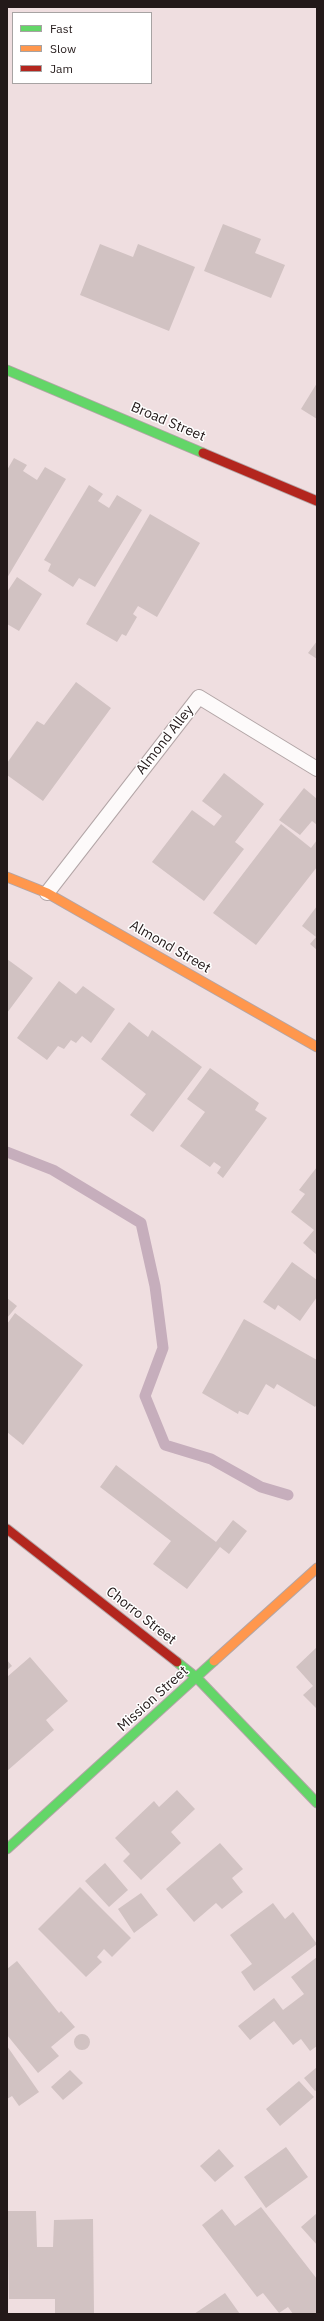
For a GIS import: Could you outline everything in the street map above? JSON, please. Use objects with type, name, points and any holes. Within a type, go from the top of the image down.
[{"type":"street","name":"Broad Street","points":[[7,370],[317,501]]},
{"type":"street","name":"Almond Street","points":[[7,877],[47,893],[317,1048]]},
{"type":"street","name":"Chorro Street","points":[[7,1529],[197,1678],[317,1803]]},
{"type":"street","name":"Mission Street","points":[[7,1849],[317,1568]]},
{"type":"lane","name":"Almond Alley","points":[[47,893],[199,697],[317,769]]},
{"type":"building","points":[[223,224],[261,239],[255,253],[285,265],[271,298],[204,271]]},
{"type":"building","points":[[100,244],[133,257],[138,244],[195,267],[169,331],[80,295]]},
{"type":"building","points":[[317,383],[317,419],[301,409]]},
{"type":"building","points":[[14,458],[27,465],[23,471],[37,480],[45,467],[66,479],[7,578],[7,470]]},
{"type":"building","points":[[89,485],[103,494],[98,501],[109,508],[117,495],[142,510],[95,587],[79,578],[73,587],[48,571],[51,564],[44,560]]},
{"type":"building","points":[[150,514],[200,543],[157,617],[138,606],[133,614],[137,617],[126,636],[122,634],[117,642],[86,624]]},
{"type":"building","points":[[17,577],[42,594],[19,631],[7,624],[7,592]]},
{"type":"building","points":[[317,641],[317,659],[308,653]]},
{"type":"building","points":[[76,682],[111,708],[43,801],[7,775],[7,763],[37,721],[44,725]]},
{"type":"building","points":[[224,773],[264,804],[235,842],[244,849],[204,901],[152,862],[192,810],[214,826],[222,816],[202,801]]},
{"type":"building","points":[[304,788],[317,799],[317,825],[312,821],[300,835],[279,820]]},
{"type":"building","points":[[281,824],[311,848],[317,840],[317,867],[256,945],[213,913]]},
{"type":"building","points":[[317,906],[317,950],[310,944],[316,937],[302,926]]},
{"type":"building","points":[[7,959],[33,978],[7,1013]]},
{"type":"building","points":[[59,981],[76,994],[83,986],[115,1009],[91,1043],[82,1036],[76,1043],[71,1040],[64,1049],[58,1046],[47,1060],[17,1038]]},
{"type":"building","points":[[129,1022],[148,1037],[152,1030],[202,1067],[153,1132],[130,1115],[146,1094],[101,1059]]},
{"type":"building","points":[[210,1068],[259,1103],[255,1110],[267,1118],[223,1178],[217,1173],[221,1167],[214,1162],[210,1167],[180,1146],[205,1112],[187,1099]]},
{"type":"building","points":[[317,1167],[317,1255],[303,1243],[314,1230],[291,1212],[305,1194],[299,1190]]},
{"type":"building","points":[[292,1262],[317,1280],[317,1297],[300,1321],[278,1305],[275,1310],[263,1302]]},
{"type":"building","points":[[7,1298],[17,1306],[7,1318]]},
{"type":"building","points":[[15,1313],[83,1365],[23,1445],[7,1432],[7,1324]]},
{"type":"building","points":[[244,1319],[317,1360],[317,1404],[315,1407],[277,1384],[274,1389],[266,1384],[248,1415],[239,1411],[238,1414],[202,1393]]},
{"type":"building","points":[[116,1465],[216,1542],[233,1520],[247,1531],[229,1554],[220,1547],[187,1589],[153,1564],[171,1541],[100,1487]]},
{"type":"building","points":[[317,1647],[317,1709],[303,1695],[313,1686],[296,1667]]},
{"type":"building","points":[[30,1657],[68,1701],[46,1720],[54,1730],[7,1771],[7,1677]]},
{"type":"building","points":[[7,1660],[12,1666],[7,1670]]},
{"type":"building","points":[[177,1790],[195,1809],[171,1832],[181,1843],[141,1880],[123,1861],[130,1854],[115,1838],[154,1801],[159,1807]]},
{"type":"building","points":[[220,1843],[243,1869],[232,1878],[243,1892],[222,1909],[216,1903],[194,1922],[166,1889]]},
{"type":"building","points":[[105,1863],[128,1890],[109,1907],[85,1881]]},
{"type":"building","points":[[80,1887],[131,1938],[112,1957],[104,1949],[97,1957],[102,1962],[86,1977],[38,1929]]},
{"type":"building","points":[[141,1893],[158,1915],[134,1933],[118,1909]]},
{"type":"building","points":[[273,1903],[285,1919],[293,1912],[317,1944],[254,1991],[241,1972],[252,1964],[230,1935]]},
{"type":"building","points":[[317,1957],[317,2046],[310,2051],[301,2039],[293,2045],[274,2021],[250,2040],[238,2026],[274,1998],[283,2010],[304,1994],[291,1977]]},
{"type":"building","points":[[17,1961],[59,2013],[61,2011],[75,2027],[51,2047],[59,2056],[38,2073],[7,2035],[7,1969]]},
{"type":"building","points":[[82,2034],[88,2036],[90,2042],[88,2048],[82,2050],[76,2048],[74,2042],[76,2036]]},
{"type":"building","points":[[7,2046],[39,2092],[19,2106],[12,2096],[7,2099]]},
{"type":"building","points":[[317,2067],[317,2090],[315,2091],[304,2078]]},
{"type":"building","points":[[70,2070],[83,2083],[63,2100],[51,2087]]},
{"type":"building","points":[[299,2081],[314,2097],[280,2126],[266,2109]]},
{"type":"building","points":[[286,2147],[308,2177],[266,2208],[244,2177]]},
{"type":"building","points":[[219,2149],[234,2166],[215,2182],[200,2166]]},
{"type":"building","points":[[261,2207],[317,2279],[317,2314],[293,2314],[288,2307],[279,2313],[263,2293],[257,2297],[202,2225],[222,2209],[235,2226]]},
{"type":"building","points":[[7,2211],[36,2211],[37,2247],[53,2247],[54,2220],[93,2219],[94,2314],[55,2314],[55,2299],[9,2299]]},
{"type":"building","points":[[317,2213],[317,2245],[301,2227]]},
{"type":"building","points":[[225,2293],[240,2314],[194,2314]]},
{"type":"waterway","points":[[7,1152],[53,1170],[141,1223],[155,1286],[163,1348],[145,1396],[165,1445],[211,1459],[261,1487],[288,1495]]},
{"type":"traffic: fast","points":[[7,370],[203,453]]},
{"type":"traffic: fast","points":[[7,1849],[214,1661]]},
{"type":"traffic: fast","points":[[177,1662],[197,1678],[317,1803]]},
{"type":"traffic: slow","points":[[7,877],[47,893],[317,1047]]},
{"type":"traffic: slow","points":[[214,1661],[317,1568]]},
{"type":"traffic: jam","points":[[203,453],[317,501]]},
{"type":"traffic: jam","points":[[7,1529],[177,1662]]}]
